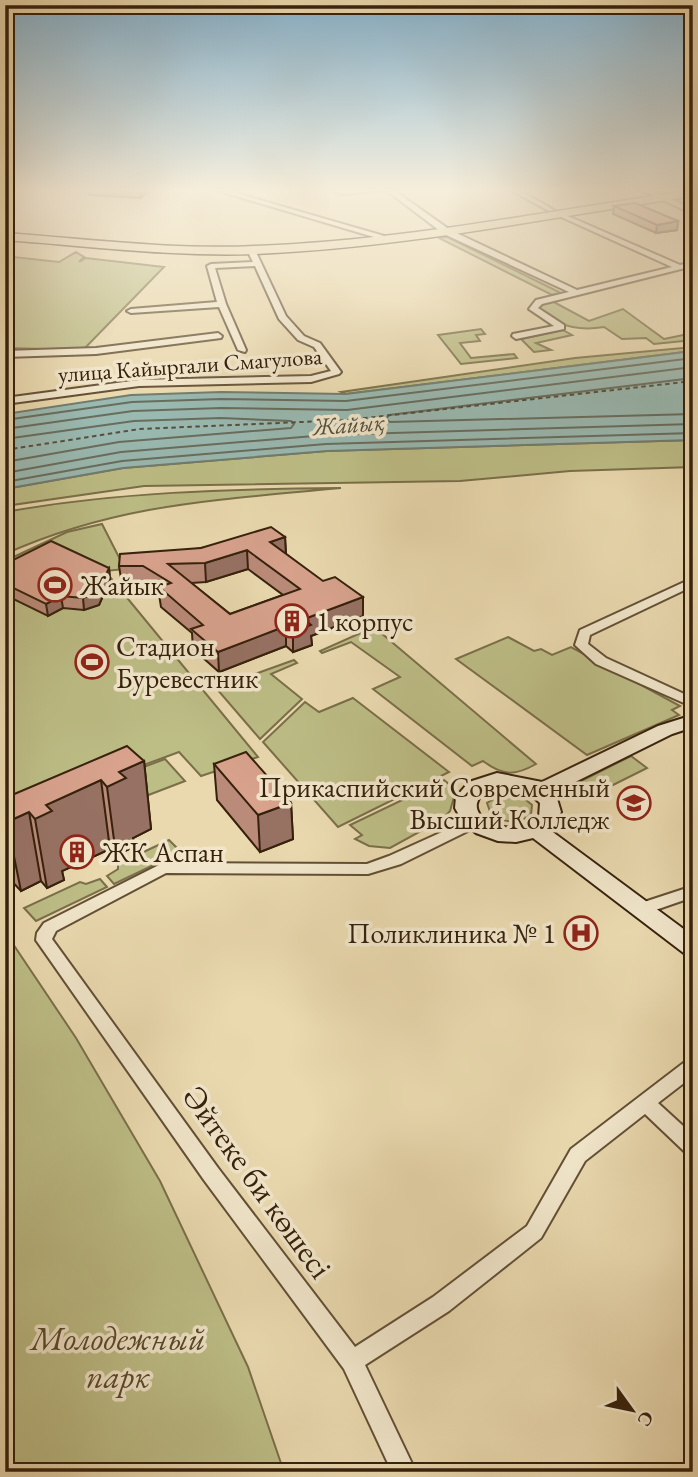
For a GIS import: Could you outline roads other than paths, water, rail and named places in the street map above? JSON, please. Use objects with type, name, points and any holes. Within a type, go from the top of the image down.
[{"type":"street","points":[[242,350],[222,304],[211,266],[256,264],[254,258]]},
{"type":"street","points":[[504,258],[575,292]]},
{"type":"street","points":[[660,258],[693,272]]},
{"type":"street","name":"улица Кайыргали Смагулова","points":[[5,401],[139,383],[311,379],[336,372],[317,345],[301,338],[282,317],[256,264]]},
{"type":"street","points":[[516,336],[561,327],[533,309],[534,305],[575,292],[693,264]]},
{"type":"street","points":[[131,312],[222,304]]},
{"type":"street","points":[[5,354],[96,351],[218,336]]},
{"type":"street","points":[[693,581],[584,633],[581,645],[601,661],[693,703]]},
{"type":"street","points":[[541,791],[665,730],[693,721]]},
{"type":"street","points":[[512,780],[541,791],[551,806],[551,815],[536,831],[504,835],[473,823],[463,805],[473,788],[484,782],[512,780]]},
{"type":"street","name":"Әйтеке би көшесі","points":[[404,1472],[352,1361],[211,1174],[44,940],[44,933],[50,927],[163,867],[368,869],[395,860],[473,823]]},
{"type":"street","points":[[536,831],[693,948]]},
{"type":"street","points":[[641,909],[693,891]]},
{"type":"street","points":[[352,1361],[442,1304],[534,1232],[578,1155],[693,1066]]},
{"type":"street","points":[[645,1103],[693,1147]]},
{"type":"water","name":"Жайық","points":[[693,351],[693,440],[327,451],[123,468],[5,489],[5,414],[131,395],[221,392],[346,394]]},
{"type":"place","name":"Жайык","points":[[55,585]]},
{"type":"place","name":"1 корпус","points":[[292,621]]},
{"type":"place","name":"Стадион Буревестник","points":[[92,662]]},
{"type":"place","name":"Прикаспийский Современный Высший Колледж","points":[[634,803]]},
{"type":"place","name":"ЖК Аспан","points":[[77,852]]},
{"type":"place","name":"Поликлиника № 1","points":[[581,933]]},
{"type":"park label","name":"Молодежный парк","points":[[118,1357]]}]
